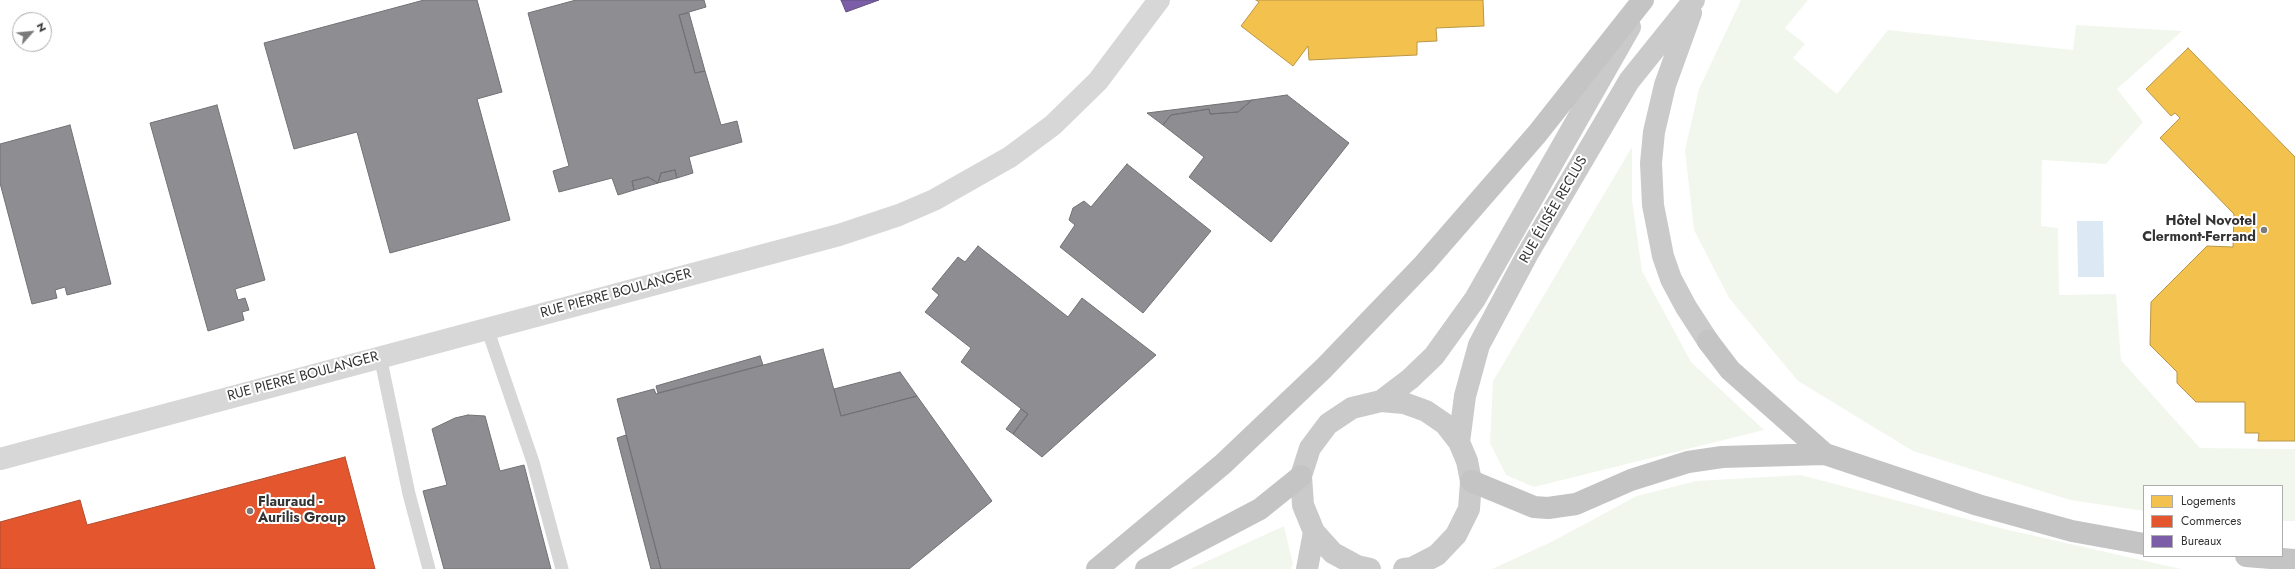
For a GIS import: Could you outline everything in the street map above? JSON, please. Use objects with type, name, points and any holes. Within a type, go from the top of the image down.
[{"type":"highway","points":[[1097,569],[1223,464],[1336,356],[1424,264],[1537,134],[1644,0]]},
{"type":"highway","points":[[1708,341],[1730,370],[1825,454]]},
{"type":"highway","points":[[1471,481],[1534,507],[1548,508],[1576,504],[1631,480],[1688,462],[1722,456],[1825,454],[1978,505],[2072,531],[2143,544]]},
{"type":"highway","points":[[1146,569],[1260,509],[1301,476]]},
{"type":"highway","points":[[2258,557],[2295,560]]},
{"type":"main road","name":"RUE ÉLISÉE RECLUS","points":[[1381,401],[1410,379],[1434,356],[1475,299],[1644,0]]},
{"type":"main road","name":"RUE ÉLISÉE RECLUS","points":[[1459,442],[1466,390],[1482,338],[1527,255],[1629,81],[1695,0]]},
{"type":"main road","points":[[1695,0],[1665,85],[1654,132],[1652,170],[1653,205],[1663,256],[1672,279],[1686,307],[1708,341]]},
{"type":"main road","points":[[1370,569],[1357,566],[1333,553],[1314,532],[1303,506],[1301,476],[1310,448],[1328,424],[1352,408],[1381,401],[1404,403],[1426,411],[1445,424],[1459,442],[1467,461],[1471,481],[1469,509],[1456,535],[1437,555],[1412,568],[1404,569]]},
{"type":"main road","points":[[1307,569],[1314,532]]},
{"type":"street","name":"RUE PIERRE BOULANGER","points":[[0,459],[840,234],[934,200],[1010,157],[1054,125],[1098,81],[1159,0]]},
{"type":"lane","points":[[487,328],[533,462],[562,569]]},
{"type":"lane","points":[[380,356],[409,494],[429,569]]},
{"type":"shaded area","points":[[1741,0],[1808,0],[1785,28],[1805,44],[1793,58],[1837,94],[1888,30],[2073,50],[2076,25],[2182,31],[2117,89],[2143,122],[2106,164],[2042,160],[2041,226],[2058,228],[2059,295],[2116,294],[2121,360],[2200,448],[2295,449],[2295,521],[2283,521],[2283,485],[2143,485],[2143,511],[2070,500],[1913,451],[1798,381],[1729,298],[1694,230],[1685,150],[1699,89]]},
{"type":"shaded area","points":[[1632,147],[1632,200],[1642,271],[1691,362],[1764,430],[1534,487],[1506,475],[1490,443],[1493,381]]},
{"type":"shaded area","points":[[2077,221],[2103,221],[2104,277],[2078,277]]},
{"type":"shaded area","points":[[1801,475],[2004,529],[2181,569],[1492,569],[1551,542],[1637,496],[1696,481]]},
{"type":"shaded area","points":[[1284,526],[1293,564],[1291,569],[1190,569]]},
{"type":"building: Logements","points":[[1256,0],[1483,0],[1484,26],[1436,28],[1437,41],[1417,42],[1417,55],[1309,60],[1308,46],[1293,66],[1241,26],[1259,2]]},
{"type":"building: Logements","name":"Hôtel Novotel Clermont-Ferrand","points":[[2188,48],[2295,157],[2295,441],[2258,441],[2259,433],[2245,433],[2245,402],[2196,402],[2177,383],[2177,372],[2150,345],[2151,302],[2207,246],[2233,247],[2234,214],[2160,138],[2180,118],[2175,113],[2171,116],[2146,89]]},
{"type":"building: Commerces","name":"Flauraud - Aurilis Group","points":[[345,457],[375,569],[0,569],[0,522],[80,500],[87,525]]},
{"type":"building: Bureaux","points":[[841,0],[879,0],[846,12]]},
{"type":"building: Industrie","points":[[424,0],[477,0],[502,92],[477,99],[510,220],[390,253],[357,132],[294,149],[264,43]]},
{"type":"building: Industrie","points":[[576,0],[704,0],[706,7],[679,15],[695,73],[705,71],[721,125],[737,121],[742,142],[689,157],[693,173],[677,178],[675,170],[661,173],[658,183],[648,177],[632,181],[634,190],[618,195],[612,178],[559,192],[553,171],[569,166],[528,13]]},
{"type":"building: Industrie","points":[[689,13],[705,71],[695,73],[679,15]]},
{"type":"building: Industrie","points":[[1287,95],[1349,143],[1271,242],[1189,177],[1204,157],[1163,125],[1171,115],[1209,109],[1210,114],[1238,112],[1252,100]]},
{"type":"building: Industrie","points":[[1252,100],[1238,112],[1210,114],[1209,109],[1171,115],[1163,125],[1147,113]]},
{"type":"building: Industrie","points":[[217,105],[265,280],[235,289],[238,300],[245,298],[249,310],[242,312],[244,320],[208,331],[150,123]]},
{"type":"building: Industrie","points":[[70,125],[111,284],[67,295],[65,287],[55,290],[57,298],[32,304],[0,183],[0,144]]},
{"type":"building: Industrie","points":[[1127,164],[1211,231],[1143,313],[1060,247],[1075,225],[1069,220],[1073,208],[1084,201],[1091,207]]},
{"type":"building: Industrie","points":[[675,170],[677,178],[658,183],[661,173]]},
{"type":"building: Industrie","points":[[648,177],[658,183],[634,190],[632,181]]},
{"type":"building: Industrie","points":[[978,246],[1068,317],[1082,298],[1156,355],[1042,457],[1013,434],[1028,414],[961,362],[971,348],[925,312],[939,295],[932,289],[958,257],[965,262]]},
{"type":"building: Industrie","points":[[823,349],[841,416],[917,396],[992,501],[909,569],[661,569],[617,399],[654,389],[656,394]]},
{"type":"building: Industrie","points":[[760,356],[763,365],[658,393],[656,386]]},
{"type":"building: Industrie","points":[[900,372],[917,396],[841,416],[834,389]]},
{"type":"building: Industrie","points":[[1021,409],[1028,414],[1013,434],[1006,429]]},
{"type":"building: Industrie","points":[[468,415],[485,416],[500,471],[524,465],[551,569],[444,569],[423,491],[447,485],[432,429],[455,418]]},
{"type":"building: Industrie","points":[[626,435],[661,569],[651,569],[617,438]]},
{"type":"place","name":"Hôtel Novotel Clermont-Ferrand","points":[[2264,230]]},
{"type":"place","name":"Flauraud - Aurilis Group","points":[[250,511]]}]
